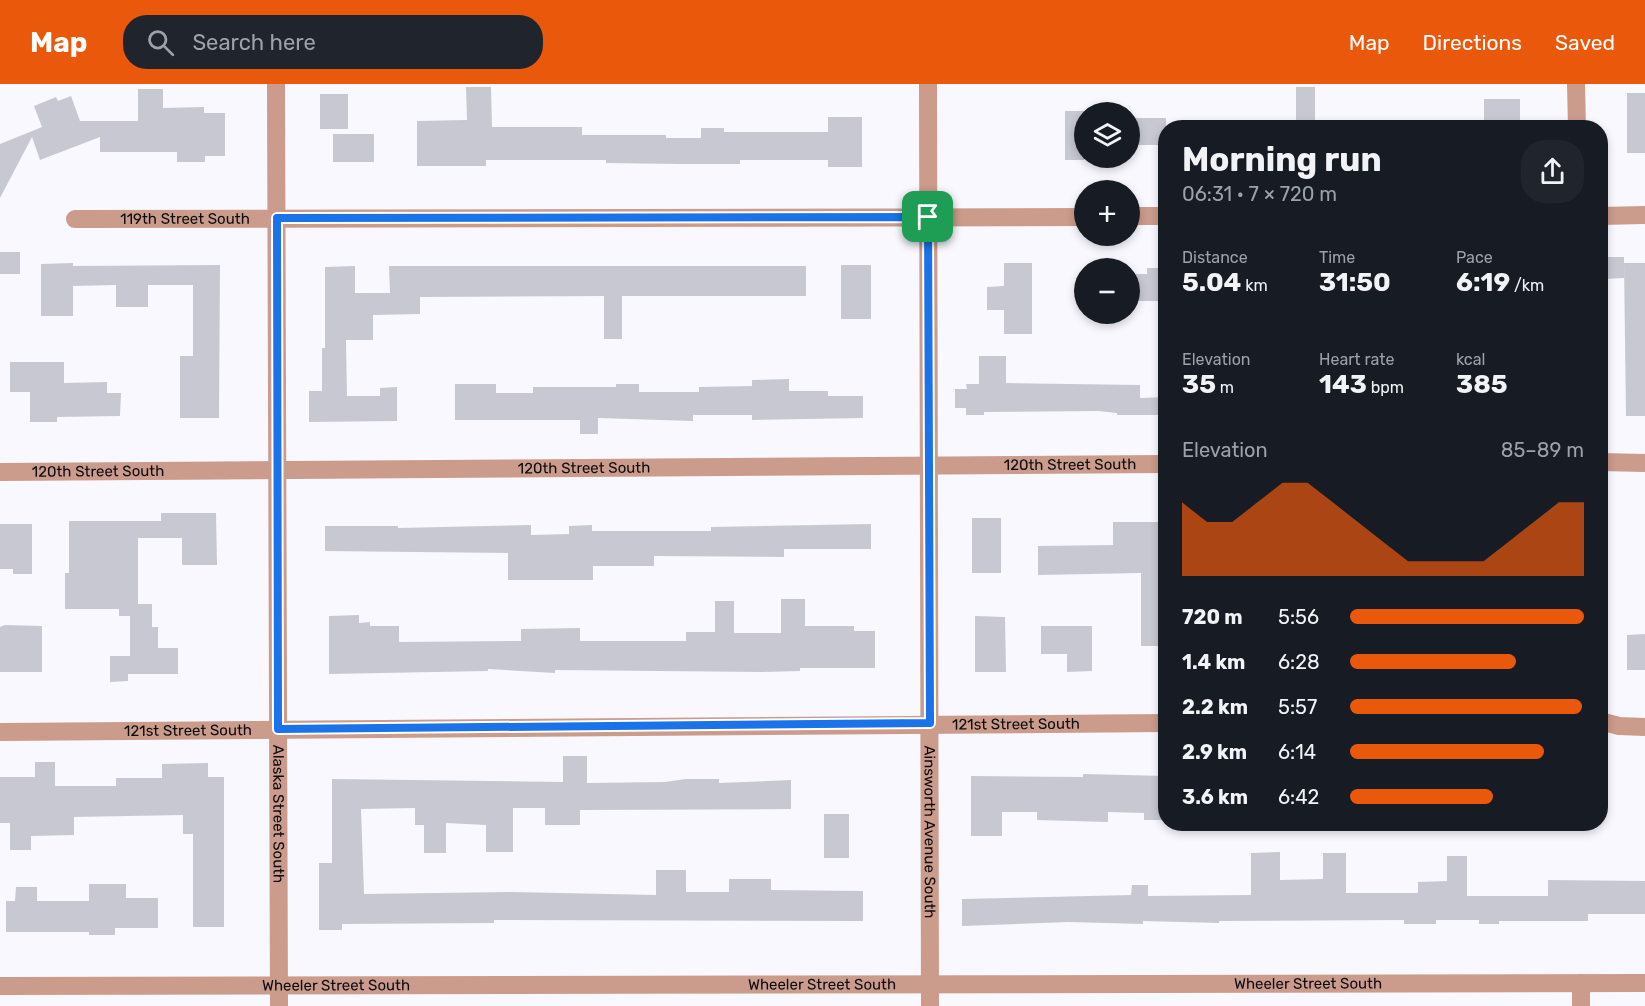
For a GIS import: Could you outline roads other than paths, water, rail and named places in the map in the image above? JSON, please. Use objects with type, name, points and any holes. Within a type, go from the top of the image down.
[{"type":"street","name":"Alaska Street South","points":[[276,84],[279,1006]]},
{"type":"street","name":"Ainsworth Avenue South","points":[[928,84],[930,1006]]},
{"type":"street","points":[[1576,84],[1577,120]]},
{"type":"street","points":[[1140,216],[1158,216]]},
{"type":"street","points":[[1608,216],[1645,216]]},
{"type":"street","name":"119th Street South","points":[[75,219],[1074,217]]},
{"type":"street","points":[[1608,462],[1645,463]]},
{"type":"street","name":"120th Street South","points":[[0,472],[278,472],[1158,464]]},
{"type":"street","name":"121st Street South","points":[[0,732],[1158,723]]},
{"type":"street","points":[[1608,723],[1645,727]]},
{"type":"street","points":[[1581,983],[1581,1006]]},
{"type":"street","name":"Wheeler Street South","points":[[0,986],[1645,983]]}]
